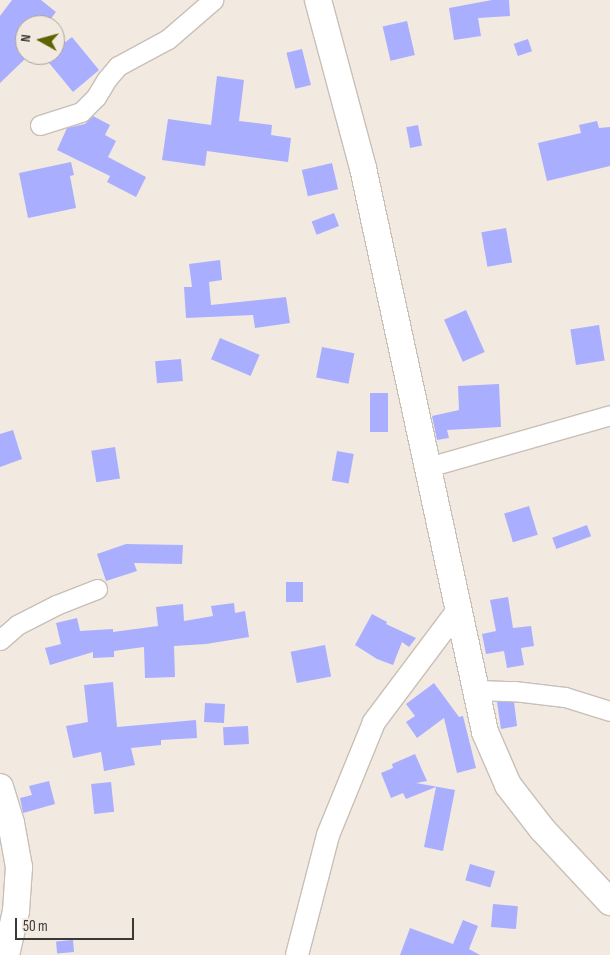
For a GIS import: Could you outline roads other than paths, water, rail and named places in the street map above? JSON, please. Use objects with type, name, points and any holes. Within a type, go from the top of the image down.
[{"type":"main road","points":[[318,0],[363,168],[485,732],[508,785],[542,828],[610,902]]},
{"type":"main road","points":[[0,787],[11,823],[19,867],[16,911],[6,955]]},
{"type":"street","points":[[40,126],[82,112],[96,97],[118,66],[168,38],[213,0]]},
{"type":"street","points":[[428,467],[610,415]]},
{"type":"street","points":[[0,640],[17,625],[97,589]]},
{"type":"street","points":[[297,955],[328,835],[374,722],[458,610]]},
{"type":"street","points":[[476,690],[514,691],[564,697],[610,711]]}]
